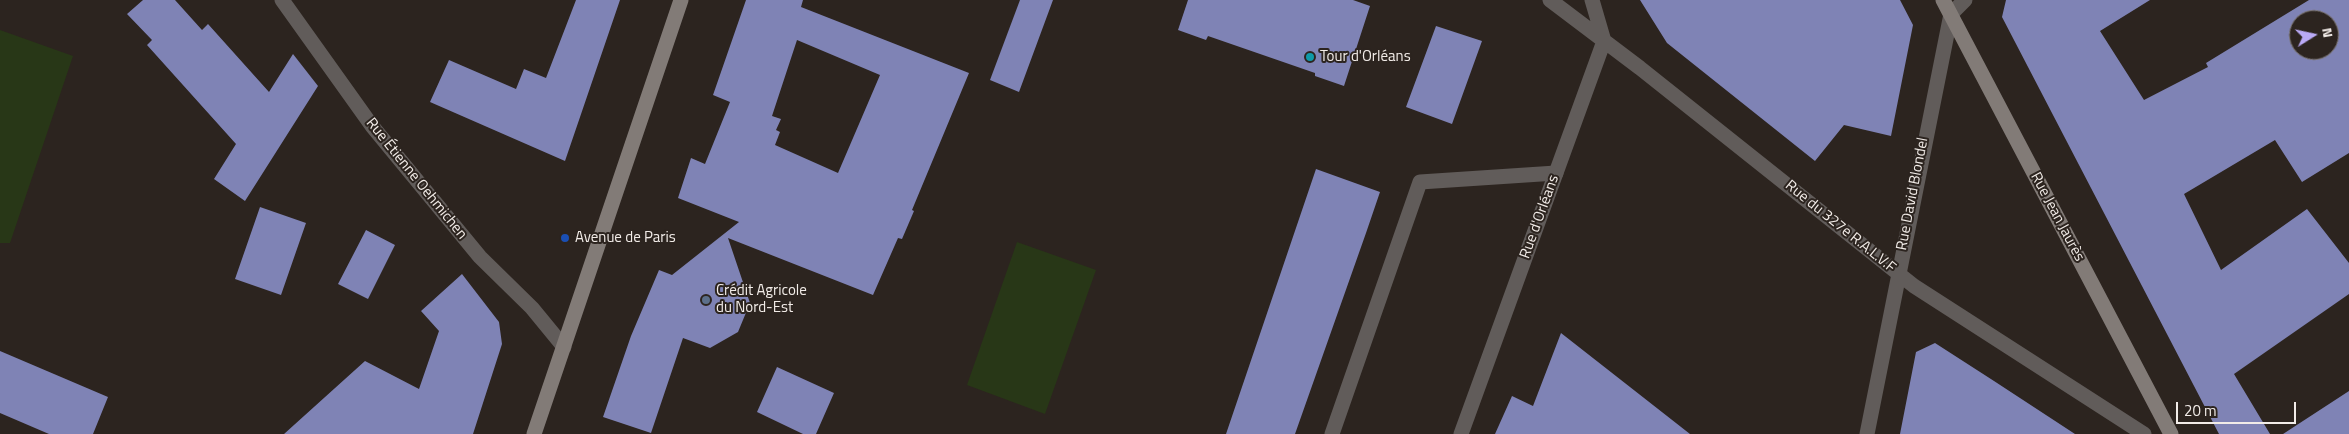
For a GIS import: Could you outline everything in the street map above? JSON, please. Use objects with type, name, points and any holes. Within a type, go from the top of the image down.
[{"type":"main road","points":[[534,434],[682,0]]},
{"type":"main road","name":"Rue Jean Jaurès","points":[[1943,0],[2171,434]]},
{"type":"street","name":"Rue Étienne Oehmichen","points":[[282,0],[372,126],[480,257],[532,308],[564,347]]},
{"type":"street","name":"Rue du 327e R.A.L.V.F","points":[[1550,0],[1898,273],[2144,434]]},
{"type":"street","points":[[1592,0],[1604,41]]},
{"type":"street","points":[[1950,14],[1965,0]]},
{"type":"street","name":"Rue David Blondel","points":[[1866,434],[1950,14]]},
{"type":"street","name":"Rue d'Orléans","points":[[1462,434],[1604,41]]},
{"type":"street","points":[[1332,434],[1420,182],[1556,173]]},
{"type":"green space","points":[[0,30],[73,56],[10,243],[0,243]]},
{"type":"green space","points":[[1017,242],[1096,270],[1045,414],[967,385]]},
{"type":"building","points":[[143,0],[175,0],[202,30],[208,24],[269,92],[293,54],[318,86],[245,201],[214,179],[236,144],[147,45],[152,40],[127,14]]},
{"type":"building","points":[[576,0],[620,0],[565,161],[430,102],[449,60],[516,89],[524,69],[546,78]]},
{"type":"building","points":[[746,0],[803,0],[801,7],[969,73],[912,210],[914,211],[902,239],[898,238],[873,295],[728,238],[750,303],[738,332],[710,348],[683,338],[651,433],[603,417],[631,336],[659,270],[672,275],[739,222],[678,198],[691,158],[705,164],[730,102],[713,95]],"holes":[[[797,40],[880,75],[838,173],[775,145],[780,132],[776,130],[781,119],[772,116]]]},
{"type":"building","points":[[1020,0],[1053,0],[1019,92],[990,80]]},
{"type":"building","name":"Tour d'Orléans","points":[[1188,0],[1353,0],[1370,6],[1344,86],[1315,76],[1315,73],[1208,36],[1206,40],[1178,30]]},
{"type":"building","points":[[1640,0],[1900,0],[1913,25],[1891,136],[1844,125],[1815,161],[1667,43]]},
{"type":"building","points":[[2006,0],[2150,0],[2100,31],[2144,100],[2208,67],[2206,63],[2289,12],[2289,60],[2339,60],[2339,10],[2293,10],[2309,0],[2349,0],[2349,153],[2302,182],[2275,140],[2184,194],[2221,270],[2307,209],[2349,263],[2349,294],[2234,374],[2270,434],[2219,434],[2002,17]]},
{"type":"building","points":[[1436,26],[1482,41],[1452,124],[1406,107]]},
{"type":"building","points":[[1316,169],[1380,192],[1295,434],[1226,434]]},
{"type":"building","points":[[260,207],[306,223],[281,295],[235,279]]},
{"type":"building","points":[[366,230],[395,245],[368,299],[338,284]]},
{"type":"building","points":[[462,274],[499,322],[502,344],[473,434],[284,434],[365,361],[419,389],[439,331],[421,311]]},
{"type":"building","points":[[1561,333],[1690,434],[1495,434],[1512,396],[1533,406]]},
{"type":"building","points":[[1935,343],[2075,434],[1900,434],[1916,352]]},
{"type":"building","points":[[0,351],[108,397],[93,434],[49,434],[0,413]]},
{"type":"building","points":[[777,367],[834,393],[816,434],[803,434],[757,412]]},
{"type":"building","points":[[2349,391],[2349,434],[2283,434]]},
{"type":"place","name":"Tour d'Orléans","points":[[1310,57]]},
{"type":"place","name":"Avenue de Paris","points":[[565,238]]},
{"type":"place","name":"Crédit Agricole du Nord-Est","points":[[706,300]]}]
